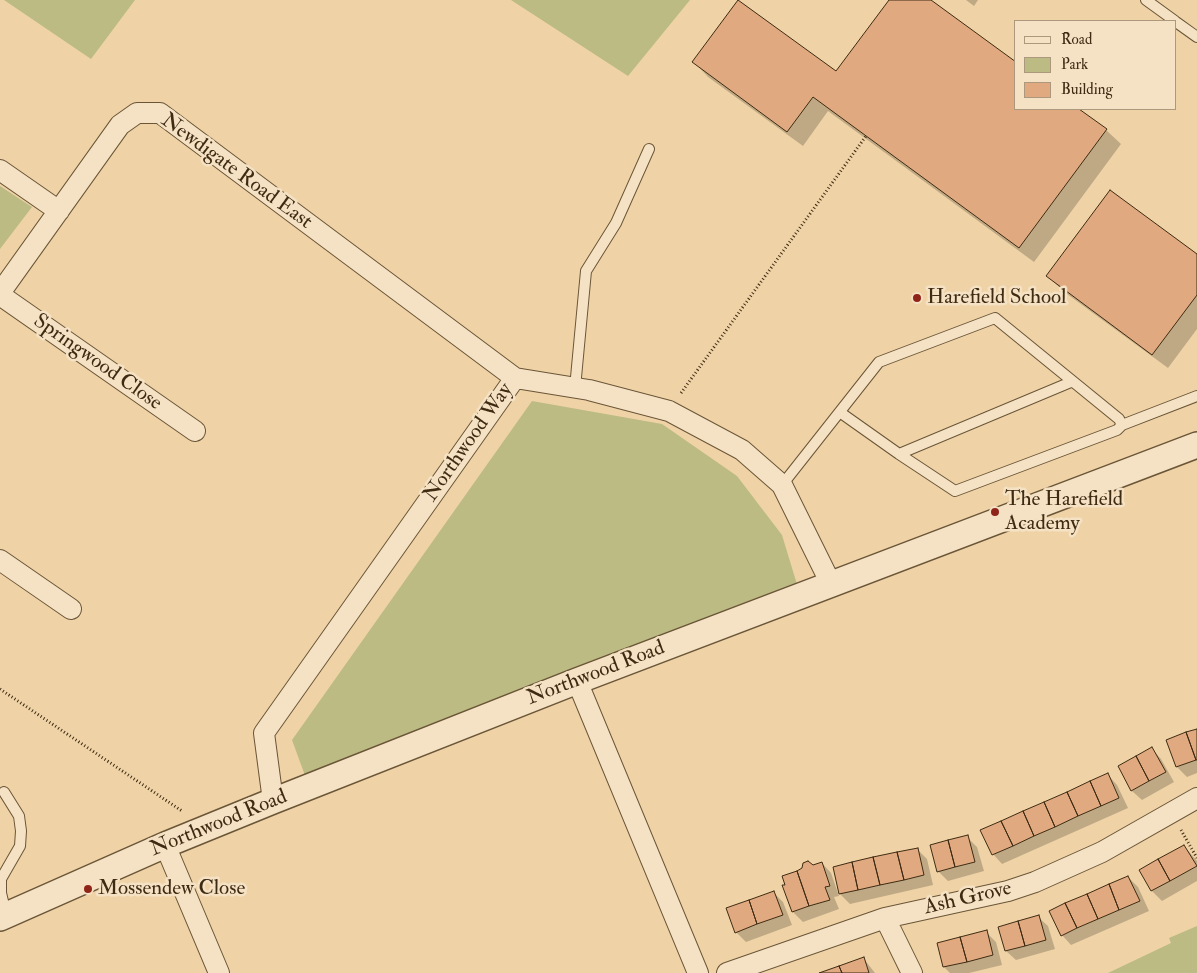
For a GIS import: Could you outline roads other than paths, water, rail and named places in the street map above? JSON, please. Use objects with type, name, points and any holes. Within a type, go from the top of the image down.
[{"type":"street","name":"Newdigate Road East","points":[[0,294],[120,125],[137,113],[160,113],[515,378]]},
{"type":"street","points":[[0,170],[59,210]]},
{"type":"street","name":"Springwood Close","points":[[0,294],[195,431]]},
{"type":"street","name":"Northwood Way","points":[[273,801],[264,733],[515,378],[575,388],[669,411],[742,450],[782,485],[831,584]]},
{"type":"street","name":"Northwood Road","points":[[3,917],[164,846],[273,801],[577,681],[1197,445]]},
{"type":"street","points":[[0,560],[72,609]]},
{"type":"street","points":[[577,681],[698,973]]},
{"type":"street","name":"Ash Grove","points":[[727,973],[885,918],[1008,891],[1034,882],[1102,852],[1197,798]]},
{"type":"street","points":[[164,846],[219,973]]},
{"type":"street","points":[[885,918],[912,973]]},
{"type":"lane","points":[[1146,0],[1172,20]]},
{"type":"lane","points":[[1177,23],[1197,37]]},
{"type":"lane","points":[[575,388],[586,271],[616,223],[650,149]]},
{"type":"lane","points":[[782,485],[841,413],[879,362],[995,318],[1120,419],[1122,425]]},
{"type":"lane","points":[[899,454],[1072,382]]},
{"type":"lane","points":[[841,413],[955,491],[1117,430],[1122,425],[1197,396]]},
{"type":"lane","points":[[3,917],[2,878],[20,846],[21,831],[19,816],[4,792]]},
{"type":"place","name":"Harefield School","points":[[917,298]]},
{"type":"place","name":"The Harefield Academy","points":[[995,512]]},
{"type":"place","name":"Mossendew Close","points":[[88,889]]}]
